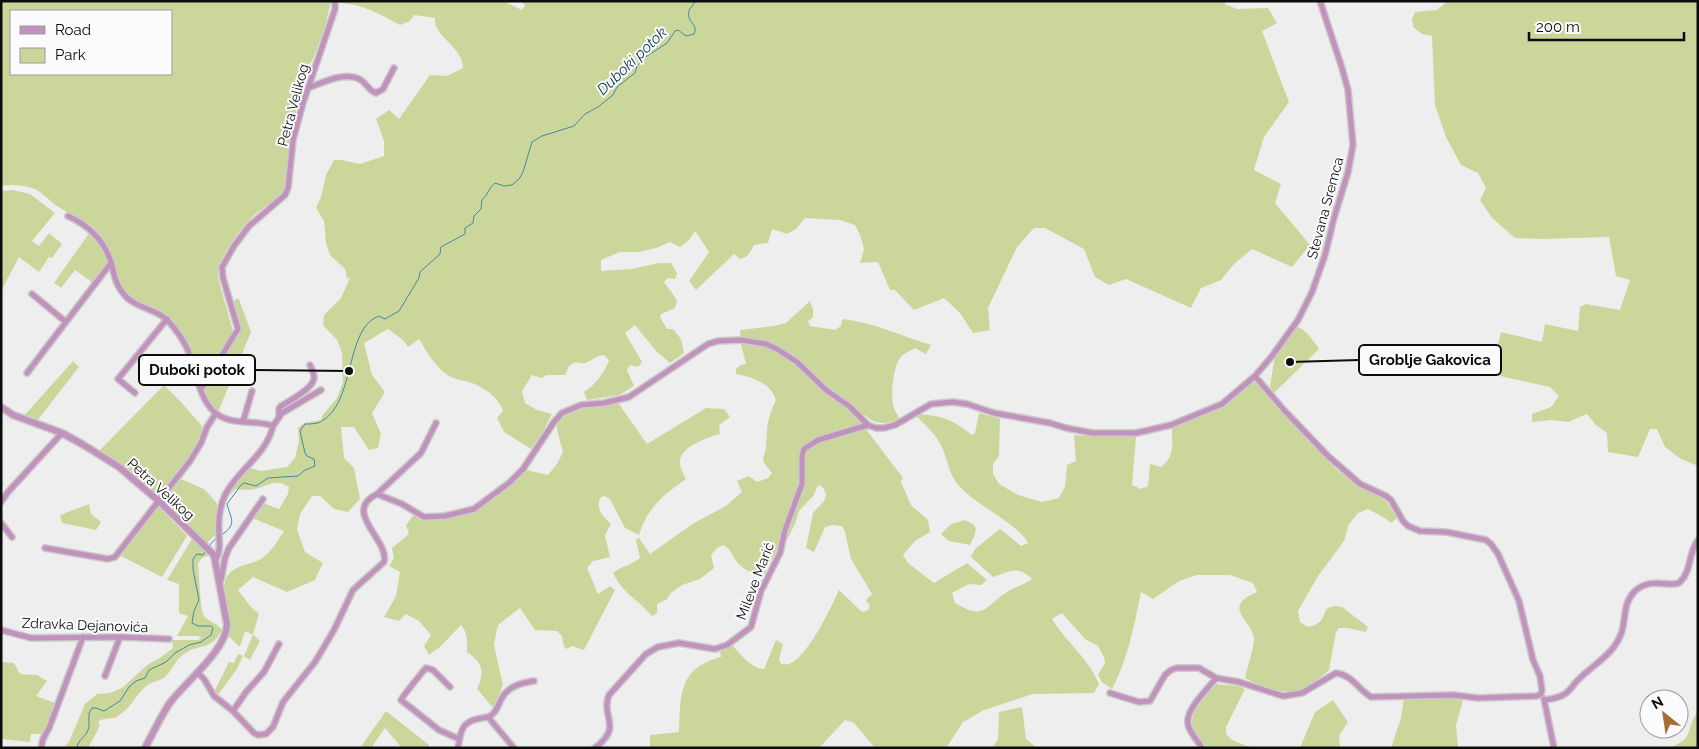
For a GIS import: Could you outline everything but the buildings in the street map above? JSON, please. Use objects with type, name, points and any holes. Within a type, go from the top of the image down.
[{"type":"street","name":"Petra Velikog","points":[[201,389],[238,329],[223,278],[222,267],[234,246],[249,226],[285,195],[290,178],[293,140],[308,88],[335,9],[335,1]]},
{"type":"street","name":"Stevana Sremca","points":[[868,425],[876,428],[895,426],[931,404],[953,402],[967,404],[994,413],[1041,421],[1066,428],[1093,432],[1136,433],[1171,425],[1222,404],[1255,376],[1298,320],[1312,292],[1325,255],[1350,163],[1353,145],[1348,90],[1320,1]]},
{"type":"street","points":[[308,88],[328,80],[350,77],[364,82],[376,93],[383,89],[394,68]]},
{"type":"street","points":[[68,216],[84,223],[103,244],[119,287],[127,298],[167,319],[173,326],[188,350],[206,401],[216,413],[231,420],[272,426]]},
{"type":"street","points":[[27,373],[111,263]]},
{"type":"street","points":[[32,294],[66,322]]},
{"type":"street","points":[[135,392],[118,379],[167,319]]},
{"type":"street","points":[[377,494],[402,504],[424,517],[445,516],[474,509],[509,483],[522,469],[562,413],[581,405],[604,403],[629,396],[708,344],[718,341],[741,340],[766,344],[777,348],[797,362],[826,390],[850,406],[868,425]]},
{"type":"street","name":"Petra Velikog","points":[[145,748],[169,704],[198,673],[219,645],[227,630],[216,559],[220,548],[220,512],[225,496],[239,475],[264,447],[281,406],[308,388],[312,383],[314,377],[310,365]]},
{"type":"street","points":[[1255,376],[1282,409],[1328,456],[1360,484],[1386,496],[1408,526],[1420,531],[1446,532],[1486,540],[1494,548],[1519,601],[1533,660],[1540,676],[1541,694],[1545,700],[1554,748]]},
{"type":"street","points":[[278,416],[321,390]]},
{"type":"street","points":[[243,422],[252,391]]},
{"type":"street","name":"Petra Velikog","points":[[1,407],[22,419],[62,433],[119,467],[160,502],[207,547],[216,559]]},
{"type":"street","points":[[45,548],[112,558],[160,502],[190,461],[216,413]]},
{"type":"street","points":[[198,673],[214,696],[233,711],[255,734],[264,735],[270,731],[286,698],[322,651],[353,590],[384,562],[383,549],[368,525],[364,506],[369,498],[377,494],[421,454],[436,423]]},
{"type":"street","name":"Mileve Marić","points":[[595,748],[606,738],[609,730],[607,701],[609,694],[646,654],[658,647],[670,644],[686,644],[715,649],[727,645],[751,627],[761,591],[780,553],[785,530],[802,484],[802,456],[804,449],[818,440],[868,425]]},
{"type":"street","points":[[1,502],[62,433]]},
{"type":"street","points":[[219,583],[222,580],[225,558],[229,548],[263,499]]},
{"type":"street","points":[[1,523],[12,537]]},
{"type":"street","points":[[1545,700],[1562,696],[1568,692],[1578,679],[1611,651],[1622,632],[1625,606],[1633,593],[1648,583],[1677,584],[1680,582],[1689,565],[1698,540]]},
{"type":"street","name":"Zdravka Dejanovića","points":[[1,630],[18,636],[32,638],[120,637],[169,639]]},
{"type":"street","points":[[42,748],[43,739],[49,728],[83,637]]},
{"type":"street","points":[[105,676],[120,637]]},
{"type":"street","points":[[233,711],[246,692],[264,672],[279,644]]},
{"type":"street","points":[[450,687],[434,670],[426,668],[401,700],[434,726],[459,738]]},
{"type":"street","points":[[1110,693],[1140,702],[1150,701],[1165,675],[1171,670],[1177,668],[1199,668],[1216,678],[1239,682],[1283,696],[1302,693],[1336,673],[1348,676],[1371,697],[1453,694],[1486,698],[1537,696],[1541,694]]},
{"type":"street","points":[[1202,748],[1188,726],[1188,718],[1191,711],[1216,678]]},
{"type":"street","points":[[458,748],[459,738],[466,722],[494,714],[508,690],[534,681]]},
{"type":"street","points":[[488,717],[514,748]]},
{"type":"green space","points":[[1,1],[331,1],[325,27],[313,59],[304,73],[290,141],[286,186],[280,196],[254,215],[239,232],[219,265],[218,276],[233,331],[223,349],[201,379],[190,348],[174,323],[158,311],[138,302],[128,294],[120,282],[108,248],[100,234],[89,223],[57,206],[36,189],[9,185],[1,186]]},
{"type":"green space","points":[[340,1],[503,1],[522,10],[525,6],[522,1],[1225,1],[1225,4],[1237,9],[1268,8],[1277,23],[1262,31],[1289,102],[1264,137],[1254,170],[1281,184],[1275,203],[1310,245],[1292,267],[1252,249],[1234,264],[1221,280],[1201,288],[1191,308],[1126,279],[1109,285],[1095,277],[1084,249],[1045,228],[1034,228],[1017,247],[988,308],[990,330],[973,333],[960,313],[944,298],[914,310],[895,290],[890,290],[878,262],[860,263],[864,250],[861,237],[855,225],[840,220],[805,218],[796,229],[787,234],[772,229],[768,243],[754,245],[745,257],[740,259],[734,254],[696,290],[689,281],[709,252],[695,231],[689,240],[680,247],[670,242],[639,252],[620,252],[601,260],[601,271],[632,269],[659,263],[671,263],[677,273],[675,279],[668,278],[664,282],[677,300],[675,308],[661,314],[660,317],[667,329],[673,329],[681,339],[684,353],[670,363],[656,351],[635,325],[625,333],[642,362],[638,367],[630,365],[627,370],[634,386],[619,395],[587,400],[584,392],[596,382],[605,369],[609,360],[604,355],[584,363],[575,362],[569,366],[565,375],[546,375],[542,378],[532,375],[522,391],[525,403],[537,410],[552,414],[531,449],[504,432],[497,418],[503,411],[491,394],[477,385],[444,373],[419,339],[408,347],[403,340],[388,329],[364,343],[372,375],[385,392],[372,413],[381,434],[378,448],[369,450],[354,427],[341,427],[344,458],[354,468],[360,499],[348,512],[334,509],[320,496],[312,496],[300,514],[297,530],[305,552],[323,563],[315,580],[287,592],[253,577],[238,590],[259,614],[253,634],[260,641],[250,660],[243,656],[237,669],[217,696],[214,692],[229,662],[234,663],[238,654],[244,656],[253,635],[245,631],[240,647],[228,636],[229,622],[224,593],[226,579],[232,571],[240,566],[259,560],[276,543],[284,531],[252,518],[263,503],[279,509],[288,494],[289,487],[284,484],[272,483],[253,490],[235,489],[226,497],[238,479],[250,468],[261,471],[287,467],[295,458],[299,441],[298,428],[304,423],[321,420],[322,416],[337,398],[343,382],[342,352],[337,340],[323,325],[324,315],[341,298],[350,278],[347,278],[345,269],[330,255],[326,243],[324,221],[316,208],[321,197],[326,175],[334,160],[360,164],[384,156],[384,141],[376,119],[389,110],[399,119],[430,75],[447,76],[463,68],[456,50],[439,31],[435,18],[414,15],[410,21],[400,25],[371,10],[356,5],[339,3]]},
{"type":"green space","points":[[1448,1],[1698,1],[1698,466],[1681,459],[1665,447],[1657,429],[1650,429],[1638,457],[1608,452],[1607,433],[1596,425],[1587,414],[1568,422],[1551,420],[1532,422],[1532,414],[1551,407],[1559,396],[1550,387],[1491,374],[1501,332],[1542,342],[1545,324],[1578,331],[1580,307],[1586,304],[1620,310],[1630,280],[1616,276],[1609,237],[1515,238],[1492,218],[1480,200],[1486,188],[1478,173],[1461,165],[1446,137],[1435,105],[1432,36],[1422,34],[1413,27],[1412,19],[1415,12],[1437,10]]},
{"type":"green space","points":[[12,190],[30,194],[55,213],[32,241],[39,246],[49,233],[62,244],[52,258],[49,257],[39,272],[19,257],[1,291],[1,191]]},
{"type":"green space","points":[[90,232],[102,247],[106,255],[107,264],[93,283],[75,270],[61,288],[54,283]]},
{"type":"green space","points":[[236,299],[239,299],[251,332],[218,412],[206,395],[205,389],[240,330],[233,303]]},
{"type":"green space","points":[[810,301],[813,317],[808,321],[810,326],[835,330],[841,326],[844,319],[877,327],[931,345],[926,354],[915,348],[904,354],[898,361],[894,374],[892,397],[894,409],[900,419],[882,423],[873,421],[865,415],[859,420],[903,478],[901,482],[911,505],[928,520],[930,532],[915,541],[903,555],[908,563],[934,583],[967,563],[987,580],[981,585],[969,584],[952,593],[955,603],[973,611],[984,610],[1007,592],[1032,579],[1023,572],[1014,570],[993,577],[971,557],[975,549],[1000,529],[1021,546],[1028,543],[1017,530],[963,490],[951,473],[940,443],[917,417],[918,414],[947,419],[972,435],[975,433],[979,413],[1000,419],[999,456],[993,464],[993,474],[999,484],[1018,495],[1042,502],[1059,498],[1065,487],[1067,465],[1076,461],[1074,435],[1136,437],[1132,485],[1141,489],[1148,486],[1150,464],[1161,467],[1169,459],[1172,450],[1172,428],[1227,405],[1255,380],[1273,403],[1337,470],[1361,488],[1387,502],[1397,518],[1391,523],[1368,509],[1358,513],[1349,524],[1344,541],[1318,576],[1298,611],[1300,622],[1308,627],[1320,621],[1326,609],[1334,606],[1342,607],[1368,627],[1366,632],[1339,628],[1336,632],[1329,670],[1306,688],[1288,692],[1273,690],[1245,678],[1254,639],[1253,633],[1239,609],[1240,603],[1257,592],[1253,583],[1230,575],[1197,575],[1179,581],[1153,599],[1141,592],[1126,654],[1112,689],[1102,682],[1098,675],[1105,663],[1098,646],[1085,639],[1062,613],[1052,619],[1095,675],[1099,684],[1094,693],[1033,694],[984,710],[963,722],[946,748],[875,748],[854,723],[845,720],[819,748],[650,748],[650,735],[679,732],[680,706],[689,676],[707,662],[721,657],[720,651],[733,646],[755,667],[764,669],[776,640],[783,644],[779,659],[781,664],[789,664],[796,660],[811,643],[839,590],[862,612],[868,610],[870,606],[866,600],[872,594],[851,559],[842,526],[832,525],[825,527],[814,552],[806,548],[813,513],[824,501],[826,495],[820,485],[817,487],[814,495],[799,511],[788,538],[780,544],[764,574],[743,568],[723,545],[717,548],[711,555],[714,568],[700,579],[682,585],[671,593],[666,600],[657,604],[657,613],[652,616],[621,586],[613,573],[640,558],[636,540],[639,538],[650,554],[694,523],[726,506],[742,492],[737,481],[749,476],[757,482],[768,478],[772,473],[764,463],[763,458],[766,449],[769,420],[776,400],[774,394],[765,385],[754,379],[736,374],[736,369],[746,364],[740,330],[786,323]]},
{"type":"green space","points":[[1296,326],[1307,333],[1319,349],[1274,393],[1270,387],[1275,355]]},
{"type":"green space","points":[[73,361],[79,367],[36,422],[23,417]]},
{"type":"green space","points":[[164,385],[201,425],[203,430],[193,452],[159,497],[116,461],[99,451]]},
{"type":"green space","points":[[619,404],[647,444],[706,408],[724,409],[730,417],[719,425],[720,434],[691,446],[682,455],[680,465],[686,479],[651,509],[639,535],[625,528],[610,499],[604,496],[600,498],[600,510],[611,524],[605,535],[610,557],[593,561],[587,568],[598,594],[610,586],[615,590],[584,650],[572,646],[567,649],[564,647],[562,636],[557,631],[535,630],[520,608],[499,624],[494,645],[503,685],[494,709],[477,689],[482,672],[481,668],[476,660],[467,652],[466,634],[461,625],[440,647],[429,655],[424,646],[431,635],[419,621],[406,614],[399,621],[384,617],[396,596],[400,572],[389,566],[394,558],[392,548],[409,534],[406,525],[416,512],[439,515],[471,510],[482,506],[500,495],[526,470],[548,475],[557,464],[563,452],[557,424],[561,417],[575,410]]},
{"type":"green space","points":[[181,479],[204,489],[216,502],[218,508],[215,535],[207,543],[164,500]]},
{"type":"green space","points":[[89,504],[91,514],[101,522],[96,530],[62,523],[60,515]]},
{"type":"green space","points":[[158,506],[187,536],[162,577],[119,555]]},
{"type":"green space","points":[[965,520],[976,528],[970,545],[949,541],[941,534],[951,524]]},
{"type":"green space","points":[[192,539],[210,555],[202,558],[198,563],[201,599],[204,616],[222,630],[218,637],[209,644],[181,656],[164,678],[146,686],[121,714],[98,722],[100,726],[88,748],[63,748],[69,742],[85,704],[97,694],[110,693],[122,688],[147,665],[173,648],[172,640],[198,640],[201,638],[199,636],[177,636],[188,616],[179,613],[179,584],[167,580]]},
{"type":"green space","points":[[1,662],[14,663],[20,674],[37,675],[47,681],[36,696],[55,703],[46,730],[40,734],[31,734],[30,742],[1,739]]},
{"type":"green space","points":[[1216,684],[1238,686],[1245,689],[1226,727],[1226,734],[1232,740],[1252,748],[1206,748],[1195,734],[1192,727],[1194,714]]},
{"type":"green space","points":[[1404,698],[1458,698],[1463,700],[1456,725],[1458,748],[1391,748],[1401,718]]},
{"type":"green space","points":[[1333,700],[1348,722],[1339,736],[1340,748],[1300,748],[1315,712]]},
{"type":"green space","points":[[1022,707],[1026,739],[1037,748],[992,748],[998,739],[999,712]]},
{"type":"green space","points":[[386,711],[429,745],[428,748],[402,748],[385,728],[371,748],[360,748]]},
{"type":"green space","points":[[1698,711],[1698,748],[1670,748],[1684,739],[1689,739],[1689,730]]},
{"type":"waterway","name":"Duboki potok","points":[[220,536],[231,525],[232,521],[227,504],[241,485],[244,483],[256,486],[268,478],[298,476],[305,470],[315,466],[314,459],[305,453],[300,431],[305,424],[318,423],[331,413],[339,400],[345,384],[360,335],[368,323],[379,316],[385,319],[399,311],[419,278],[420,272],[440,254],[441,247],[465,234],[465,228],[473,223],[474,216],[481,209],[482,200],[495,183],[504,186],[512,185],[519,179],[532,142],[542,136],[574,126],[585,114],[598,107],[613,95],[617,87],[635,73],[637,66],[644,58],[667,43],[675,31],[678,30],[686,36],[694,34],[695,27],[690,19],[689,10],[696,1]]},
{"type":"waterway","name":"Duboki potok","points":[[208,547],[217,537]]},
{"type":"waterway","name":"Duboki potok","points":[[77,748],[88,730],[89,714],[92,708],[104,711],[120,701],[129,687],[136,681],[145,678],[149,670],[166,662],[175,653],[189,645],[201,642],[211,635],[213,628],[211,626],[198,626],[192,623],[194,611],[199,600],[193,559],[197,554],[203,555],[206,551]]},
{"type":"place","name":"Groblje Gakovica","points":[[1290,362]]},
{"type":"place","name":"Duboki potok","points":[[349,371]]}]
